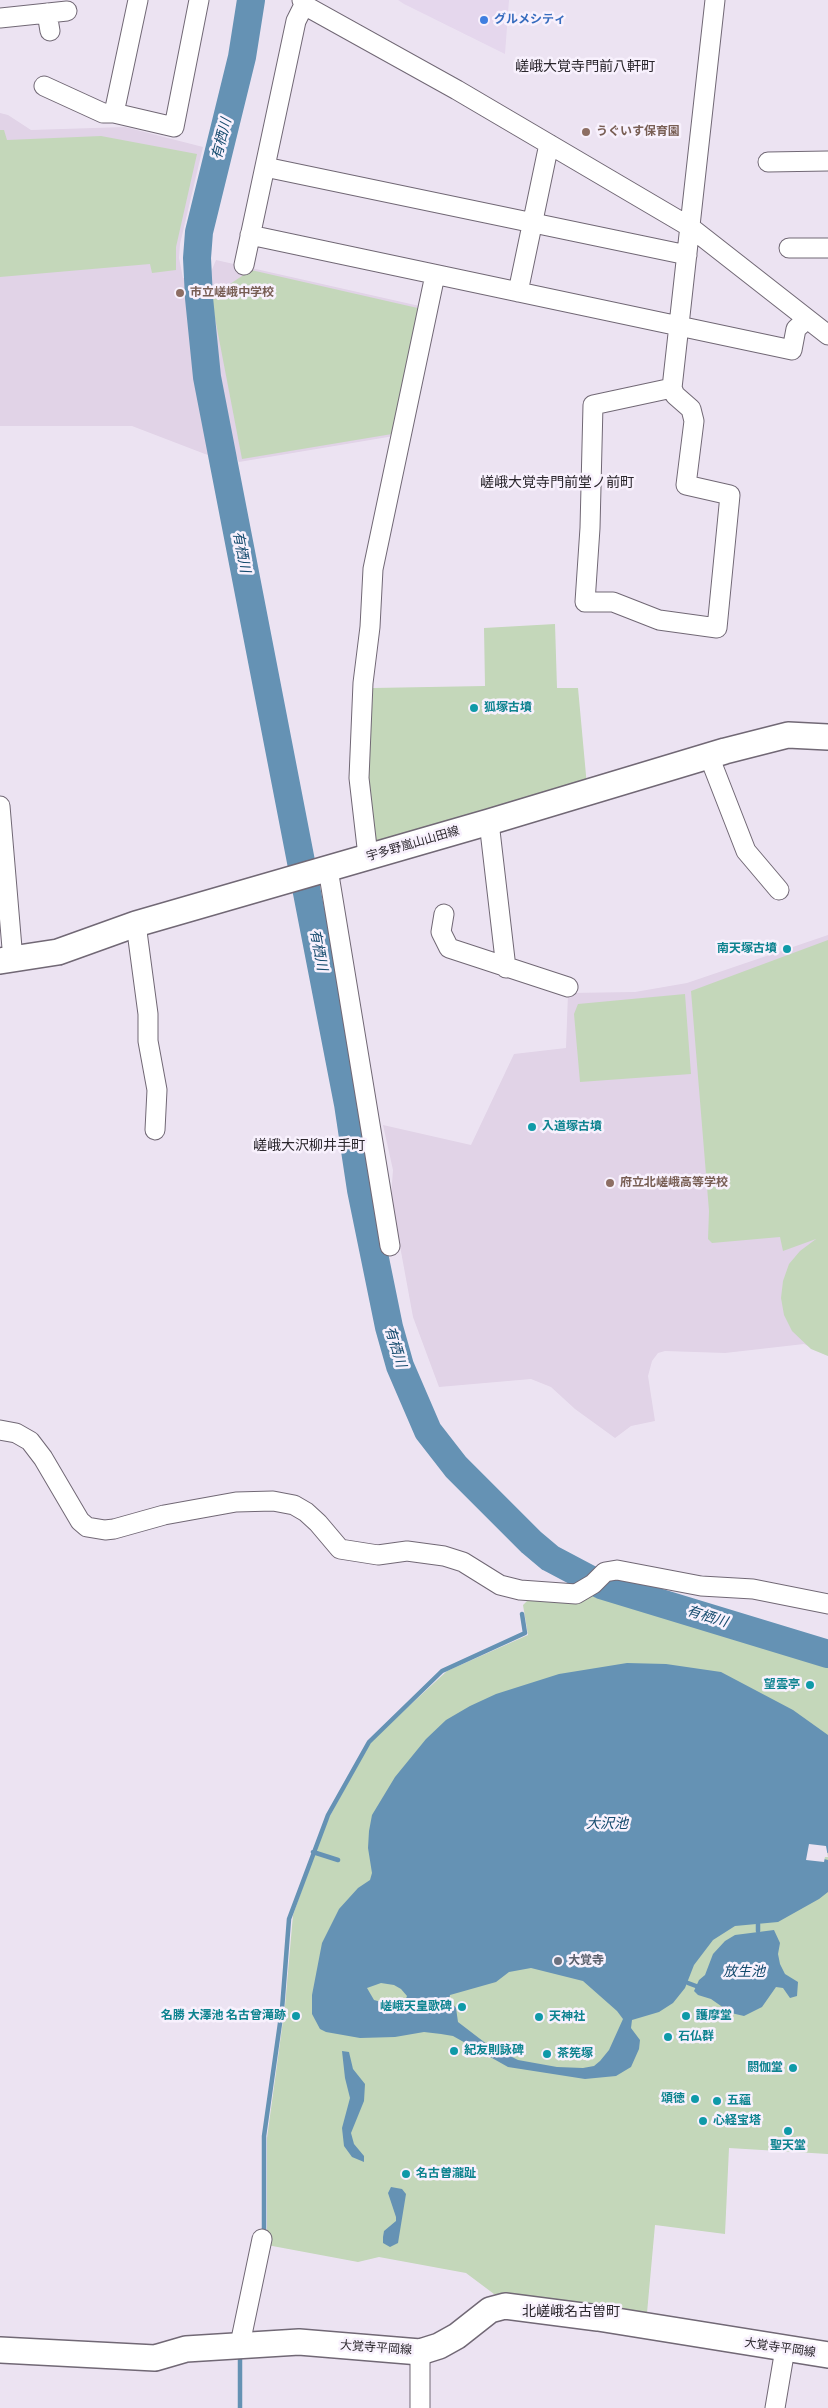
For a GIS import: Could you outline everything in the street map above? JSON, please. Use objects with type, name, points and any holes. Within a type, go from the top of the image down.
[{"type":"main road","name":"宇多野嵐山山田線","points":[[6,961],[58,952],[136,924],[489,822],[708,756],[788,735],[828,736]]},
{"type":"main road","name":"大覚寺平岡線","points":[[0,2350],[155,2358],[186,2349],[240,2344],[299,2342],[420,2352],[439,2346],[457,2336],[490,2310],[505,2306],[598,2318],[828,2355]]},
{"type":"street","points":[[114,113],[138,0]]},
{"type":"street","points":[[44,86],[103,113],[114,113],[174,127],[200,0]]},
{"type":"street","points":[[672,388],[593,405],[590,528],[585,602],[613,602],[659,620],[717,628],[730,495],[686,485],[694,421],[691,409],[676,395],[672,388],[715,0]]},
{"type":"street","points":[[244,265],[296,21],[303,3],[690,227],[807,319],[826,330]]},
{"type":"street","points":[[0,18],[49,22],[67,11]]},
{"type":"street","points":[[518,292],[549,144]]},
{"type":"street","points":[[768,162],[828,161]]},
{"type":"street","points":[[264,166],[687,255]]},
{"type":"street","points":[[250,236],[792,350],[796,329],[807,319]]},
{"type":"street","points":[[789,248],[828,248]]},
{"type":"street","points":[[368,856],[359,778],[363,683],[370,627],[374,569],[435,274]]},
{"type":"street","points":[[708,756],[746,851],[779,890]]},
{"type":"street","points":[[0,806],[6,961]]},
{"type":"street","points":[[489,822],[506,968]]},
{"type":"street","points":[[312,873],[390,1246]]},
{"type":"street","points":[[444,914],[441,932],[449,948],[568,987]]},
{"type":"street","points":[[136,924],[148,1014],[148,1041],[157,1090],[155,1130]]},
{"type":"street","points":[[0,1430],[16,1433],[30,1441],[80,1521],[87,1527],[105,1530],[114,1529],[172,1513],[236,1502],[273,1501],[294,1504],[306,1512],[340,1549],[378,1555],[407,1551],[444,1556],[463,1562],[500,1585],[520,1590],[576,1594],[609,1570],[617,1570],[701,1586],[753,1589],[828,1604]]},
{"type":"street","points":[[240,2344],[262,2239]]},
{"type":"street","points":[[775,2408],[785,2349]]},
{"type":"street","points":[[420,2352],[420,2408]]},
{"type":"shaded area","name":"グルメシティ","points":[[398,0],[509,0],[505,54],[404,4]]},
{"type":"shaded area","name":"市立嵯峨中学校","points":[[0,113],[8,115],[31,130],[125,127],[203,147],[180,244],[179,258],[183,278],[208,279],[216,260],[424,307],[394,436],[239,462],[236,456],[216,457],[205,454],[132,426],[0,426]]},
{"type":"shaded area","name":"府立北嵯峨高等学校","points":[[828,935],[828,1356],[804,1344],[725,1353],[665,1351],[658,1353],[652,1361],[648,1376],[655,1421],[631,1426],[615,1438],[575,1409],[551,1387],[531,1379],[439,1387],[413,1317],[391,1197],[393,1170],[383,1125],[471,1145],[514,1054],[566,1048],[568,993],[635,992],[687,983]]},
{"type":"green space","points":[[0,130],[4,130],[7,140],[101,136],[197,154],[176,247],[176,270],[152,273],[150,264],[0,277]]},
{"type":"green space","points":[[251,270],[422,309],[392,434],[242,459],[210,292],[227,286]]},
{"type":"green space","points":[[555,624],[557,688],[578,688],[587,786],[376,849],[368,783],[373,688],[485,686],[484,628]]},
{"type":"green space","points":[[828,940],[828,1356],[811,1349],[792,1331],[784,1315],[781,1298],[783,1281],[789,1264],[800,1251],[816,1239],[783,1251],[780,1237],[712,1243],[708,1239],[709,1211],[691,991]]},
{"type":"green space","points":[[685,994],[691,1074],[580,1082],[574,1014],[578,1004]]},
{"type":"green space","name":"大覚寺","points":[[595,1589],[828,1658],[828,2154],[729,2148],[725,2234],[655,2225],[647,2313],[494,2294],[466,2273],[379,2257],[358,2262],[267,2245],[267,2138],[285,2006],[293,1915],[324,1827],[370,1742],[447,1671],[528,1635],[523,1605],[529,1599]]},
{"type":"water","name":"大沢池","points":[[627,1663],[666,1664],[721,1672],[793,1710],[828,1735],[828,1853],[825,1853],[824,1859],[828,1860],[828,1892],[778,1922],[735,1926],[713,1940],[694,1965],[685,1988],[673,2003],[659,2012],[632,2020],[631,2028],[640,2040],[639,2049],[631,2067],[616,2076],[585,2079],[508,2067],[453,2036],[441,2034],[424,2032],[395,2037],[360,2038],[326,2032],[320,2029],[312,2014],[312,1995],[322,1943],[339,1909],[358,1888],[370,1880],[372,1873],[368,1848],[372,1815],[395,1777],[426,1739],[446,1720],[496,1694],[559,1674]],"holes":[[[531,1968],[583,1981],[617,2011],[623,2019],[609,2050],[594,2066],[583,2068],[557,2067],[518,2060],[488,2045],[458,2022],[456,2008],[449,2000],[450,1995],[496,1982],[509,1972]],[[381,1983],[394,1985],[401,1989],[407,1996],[405,2001],[392,2005],[374,2000],[367,1988]]]},
{"type":"water","name":"放生池","points":[[774,1930],[780,1943],[778,1954],[780,1964],[785,1974],[798,1982],[797,1996],[790,1998],[783,1988],[776,1987],[762,2007],[744,2016],[731,2013],[711,1999],[698,1995],[694,1991],[699,1980],[705,1975],[713,1954],[725,1941],[735,1935]]},
{"type":"water","points":[[342,2051],[349,2052],[353,2069],[365,2084],[364,2101],[351,2133],[354,2144],[364,2156],[364,2162],[352,2157],[344,2146],[342,2128],[350,2098],[345,2078]]},
{"type":"water","points":[[391,2187],[402,2189],[406,2194],[398,2243],[390,2247],[383,2243],[383,2237],[384,2231],[396,2221],[388,2193]]},
{"type":"pier","points":[[809,1844],[826,1846],[828,1857],[825,1857],[824,1862],[806,1860]]},
{"type":"waterway","name":"有栖川","points":[[251,0],[242,57],[199,232],[197,258],[199,298],[207,377],[348,1104],[361,1190],[389,1327],[400,1366],[428,1431],[456,1467],[531,1542],[550,1558],[601,1585],[828,1654]]},
{"type":"waterway","points":[[264,2236],[264,2136],[282,2009],[289,1919],[328,1815],[369,1742],[442,1671],[525,1633],[522,1614]]},
{"type":"waterway","points":[[313,1852],[338,1860]]},
{"type":"waterway","points":[[758,1924],[758,1931]]},
{"type":"waterway","points":[[688,1983],[696,1986]]},
{"type":"waterway","points":[[240,2353],[240,2408]]},
{"type":"place","name":"グルメシティ","points":[[484,20]]},
{"type":"place","name":"うぐいす保育園","points":[[586,132]]},
{"type":"place","name":"市立嵯峨中学校","points":[[180,293]]},
{"type":"place","name":"狐塚古墳","points":[[474,708]]},
{"type":"place","name":"南天塚古墳","points":[[787,949]]},
{"type":"place","name":"入道塚古墳","points":[[532,1127]]},
{"type":"place","name":"府立北嵯峨高等学校","points":[[610,1183]]},
{"type":"place","name":"望雲亭","points":[[810,1685]]},
{"type":"place","name":"大覚寺","points":[[558,1961]]},
{"type":"place","name":"嵯峨天皇歌碑","points":[[462,2007]]},
{"type":"place","name":"名勝 大澤池 名古曾滝跡","points":[[296,2016]]},
{"type":"place","name":"護摩堂","points":[[686,2016]]},
{"type":"place","name":"天神社","points":[[539,2017]]},
{"type":"place","name":"石仏群","points":[[668,2037]]},
{"type":"place","name":"紀友則詠碑","points":[[454,2051]]},
{"type":"place","name":"茶筅塚","points":[[547,2054]]},
{"type":"place","name":"閼伽堂","points":[[793,2068]]},
{"type":"place","name":"頌徳","points":[[695,2099]]},
{"type":"place","name":"五蘊","points":[[717,2101]]},
{"type":"place","name":"心経宝塔","points":[[703,2121]]},
{"type":"place","name":"聖天堂","points":[[788,2131]]},
{"type":"place","name":"名古曽瀧趾","points":[[406,2174]]},
{"type":"district","name":"嵯峨大覚寺門前八軒町","points":[[585,67]]},
{"type":"district","name":"嵯峨大覚寺門前堂ノ前町","points":[[557,483]]},
{"type":"district","name":"嵯峨大沢柳井手町","points":[[309,1146]]},
{"type":"district","name":"北嵯峨名古曽町","points":[[571,2312]]}]
